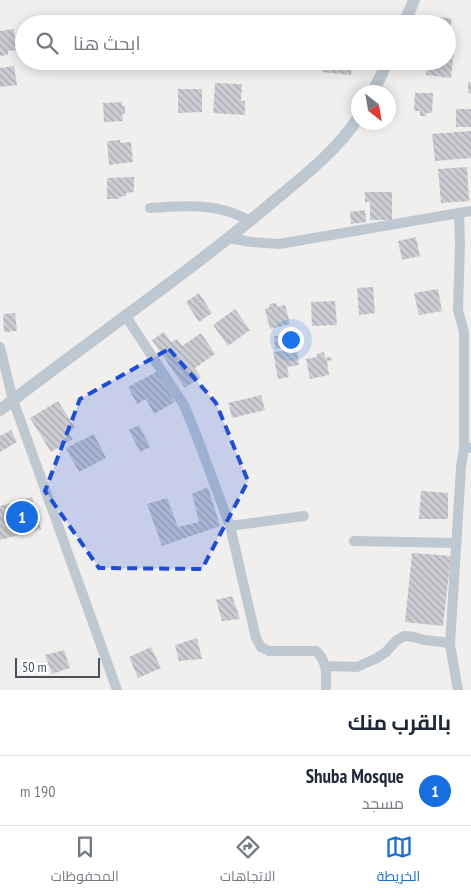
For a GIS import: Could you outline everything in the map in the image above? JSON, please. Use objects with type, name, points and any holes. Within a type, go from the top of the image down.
[{"type":"street","points":[[408,15],[414,0]]},
{"type":"street","points":[[376,85],[384,70]]},
{"type":"street","points":[[0,410],[229,238],[318,163],[337,145],[351,127]]},
{"type":"street","points":[[150,208],[195,205],[215,207],[232,212],[250,221]]},
{"type":"street","points":[[229,238],[279,244],[471,211]]},
{"type":"street","points":[[458,690],[450,644],[461,467],[468,447],[464,332],[458,310],[459,212]]},
{"type":"street","points":[[125,315],[184,405],[230,526],[256,638],[261,647],[269,651],[316,651],[323,657],[326,666],[326,690]]},
{"type":"street","points":[[0,347],[13,400],[117,690]]},
{"type":"street","points":[[230,526],[304,516]]},
{"type":"street","points":[[354,541],[457,543]]},
{"type":"street","points":[[326,666],[357,667],[377,658],[386,652],[397,640],[405,636],[450,644]]},
{"type":"highlighted area","points":[[169,349],[216,403],[248,481],[202,569],[99,568],[45,491],[80,399]]},
{"type":"building","points":[[14,29],[15,50],[8,51],[8,55],[0,56],[0,31]]},
{"type":"building","points":[[14,66],[17,85],[0,87],[0,68]]},
{"type":"building","points":[[322,70],[352,70],[351,75],[322,72]]},
{"type":"building","points":[[427,70],[452,70],[451,78],[426,75]]},
{"type":"building","points":[[468,82],[471,82],[471,94],[468,93]]},
{"type":"building","points":[[215,83],[242,84],[241,101],[245,101],[245,115],[213,113]]},
{"type":"building","points":[[178,89],[202,89],[202,112],[178,113]]},
{"type":"building","points":[[415,93],[433,93],[432,113],[420,116],[420,111],[414,111]]},
{"type":"building","points":[[122,102],[122,106],[125,106],[125,114],[122,114],[123,121],[104,122],[103,103]]},
{"type":"building","points":[[456,109],[471,109],[471,127],[456,127]]},
{"type":"building","points":[[471,131],[471,158],[435,161],[432,134]]},
{"type":"building","points":[[120,140],[120,143],[131,142],[133,162],[109,165],[107,141]]},
{"type":"building","points":[[467,167],[469,201],[441,203],[438,169]]},
{"type":"building","points":[[134,177],[134,192],[126,193],[126,196],[119,197],[119,199],[107,199],[107,178]]},
{"type":"building","points":[[365,192],[392,192],[392,220],[370,220],[370,202],[365,202]]},
{"type":"building","points":[[365,210],[366,222],[351,224],[350,212]]},
{"type":"building","points":[[416,237],[420,256],[402,260],[398,241]]},
{"type":"building","points":[[373,287],[375,313],[359,315],[357,288]]},
{"type":"building","points":[[438,289],[442,311],[419,315],[414,293]]},
{"type":"building","points":[[199,293],[212,313],[199,322],[186,302]]},
{"type":"building","points":[[335,301],[337,325],[312,326],[311,302]]},
{"type":"building","points":[[276,303],[277,307],[285,305],[290,324],[270,329],[265,309],[270,307],[269,304]]},
{"type":"building","points":[[235,309],[250,330],[228,346],[213,325]]},
{"type":"building","points":[[15,313],[17,331],[4,332],[3,314]]},
{"type":"building","points":[[164,332],[171,342],[177,339],[182,346],[201,333],[215,354],[195,368],[201,377],[185,388],[152,340]]},
{"type":"building","points":[[295,334],[296,346],[275,349],[274,336]]},
{"type":"building","points":[[297,348],[299,365],[287,367],[289,377],[278,379],[273,352]]},
{"type":"building","points":[[324,352],[325,358],[331,357],[332,360],[327,361],[329,375],[310,379],[306,359],[317,357],[317,354]]},
{"type":"building","points":[[158,371],[175,402],[154,414],[146,399],[137,404],[128,387]]},
{"type":"building","points":[[261,395],[265,410],[232,418],[228,403]]},
{"type":"building","points":[[58,401],[75,428],[68,432],[73,439],[51,452],[30,418]]},
{"type":"building","points":[[139,425],[150,447],[140,452],[129,430]]},
{"type":"building","points":[[11,430],[17,442],[0,452],[0,436]]},
{"type":"building","points":[[94,434],[106,458],[79,472],[66,448]]},
{"type":"building","points":[[208,487],[220,526],[162,546],[147,504],[167,498],[178,527],[199,522],[192,494]]},
{"type":"building","points":[[421,491],[448,493],[448,519],[419,519]]},
{"type":"building","points":[[32,497],[41,529],[0,540],[0,506]]},
{"type":"building","points":[[412,553],[451,556],[443,626],[405,622]]},
{"type":"building","points":[[232,596],[240,619],[222,621],[216,600]]},
{"type":"building","points":[[197,638],[202,659],[179,661],[175,645]]},
{"type":"building","points":[[151,647],[161,668],[138,678],[129,657]]},
{"type":"building","points":[[64,650],[70,668],[52,674],[45,655]]},
{"type":"place","name":"Shuba Mosque","points":[[22,517]]}]
